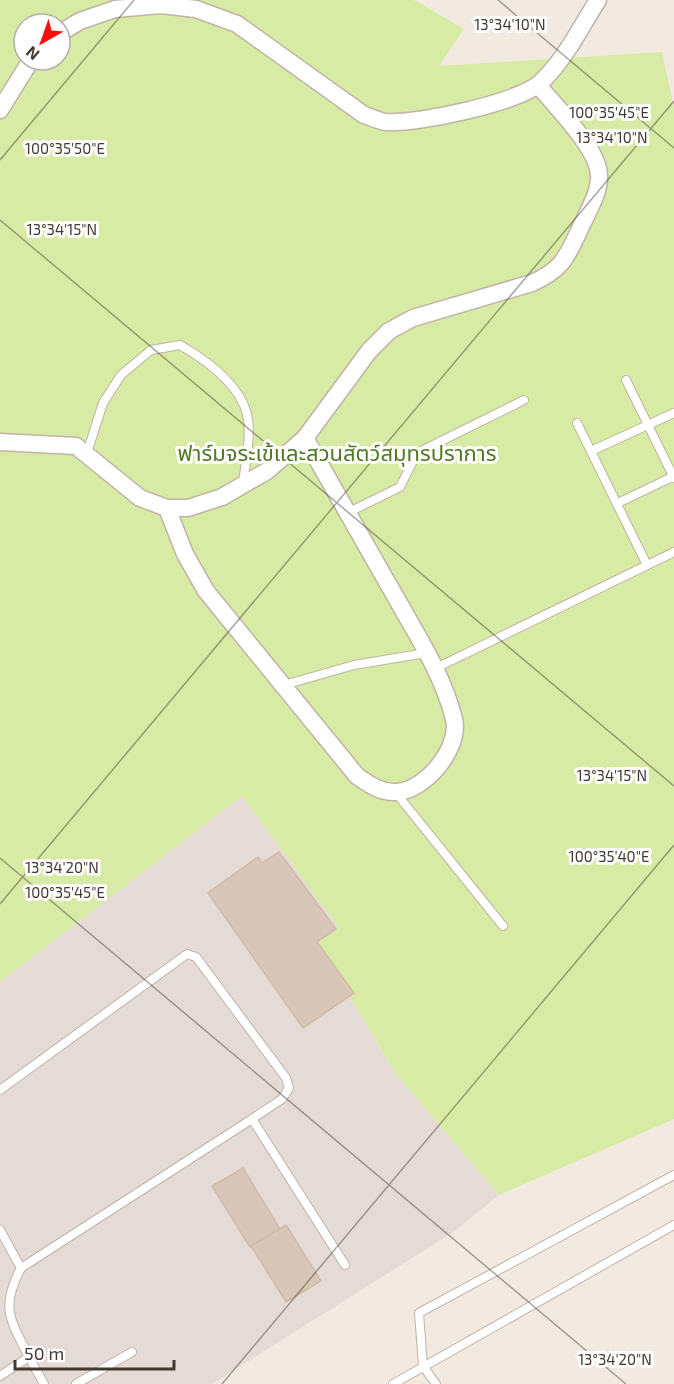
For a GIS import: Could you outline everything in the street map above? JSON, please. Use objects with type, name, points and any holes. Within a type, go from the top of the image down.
[{"type":"street","points":[[72,26],[115,9],[161,5],[195,9],[237,24],[364,115],[385,122],[491,105],[519,96],[538,85],[556,68],[598,0]]},
{"type":"street","points":[[0,110],[24,72]]},
{"type":"street","points":[[0,442],[76,446],[140,498],[166,508],[188,508],[222,497],[267,471],[305,438],[369,351],[388,332],[413,318],[532,283],[549,275],[564,262],[595,195],[599,174],[590,149],[538,85]]},
{"type":"street","points":[[166,508],[180,546],[207,591],[357,776],[380,790],[396,792],[424,783],[439,766],[451,741],[455,723],[447,694],[305,438]]},
{"type":"lane","points":[[87,453],[103,403],[121,375],[151,350],[180,345],[201,357],[233,387],[247,414],[248,436],[243,485]]},
{"type":"lane","points":[[618,503],[674,477],[626,380]]},
{"type":"lane","points":[[347,513],[400,487],[417,453],[524,400]]},
{"type":"lane","points":[[591,451],[674,413]]},
{"type":"lane","points":[[577,423],[647,566]]},
{"type":"lane","points":[[434,669],[674,552]]},
{"type":"lane","points":[[284,685],[354,665],[426,653]]},
{"type":"lane","points":[[396,792],[503,926]]},
{"type":"lane","points":[[0,1090],[187,954],[196,957],[286,1078],[289,1088],[282,1099],[21,1268],[8,1291],[6,1312],[44,1384]]},
{"type":"lane","points":[[252,1119],[345,1264]]},
{"type":"lane","points":[[436,1384],[423,1366],[419,1313],[674,1175]]},
{"type":"lane","points":[[393,1384],[674,1225]]},
{"type":"lane","points":[[0,1230],[21,1268]]},
{"type":"lane","points":[[76,1384],[132,1352]]},
{"type":"lane","points":[[0,1376],[29,1358]]},
{"type":"shaded area","points":[[242,796],[339,928],[375,1040],[396,1074],[499,1195],[455,1231],[212,1384],[0,1384],[0,982]]},
{"type":"green space","name":"ฟาร์มจระเข้และสวนสัตว์สมุทรปราการ","points":[[0,0],[414,0],[464,29],[439,66],[662,52],[674,107],[674,1119],[499,1195],[396,1074],[317,942],[339,928],[242,796],[0,982]]},
{"type":"building","points":[[279,852],[336,929],[317,942],[354,993],[303,1028],[208,893],[258,857],[262,863]]},
{"type":"building","points":[[243,1168],[280,1229],[250,1247],[212,1186]]},
{"type":"building","points":[[286,1225],[321,1281],[286,1302],[251,1246]]}]
